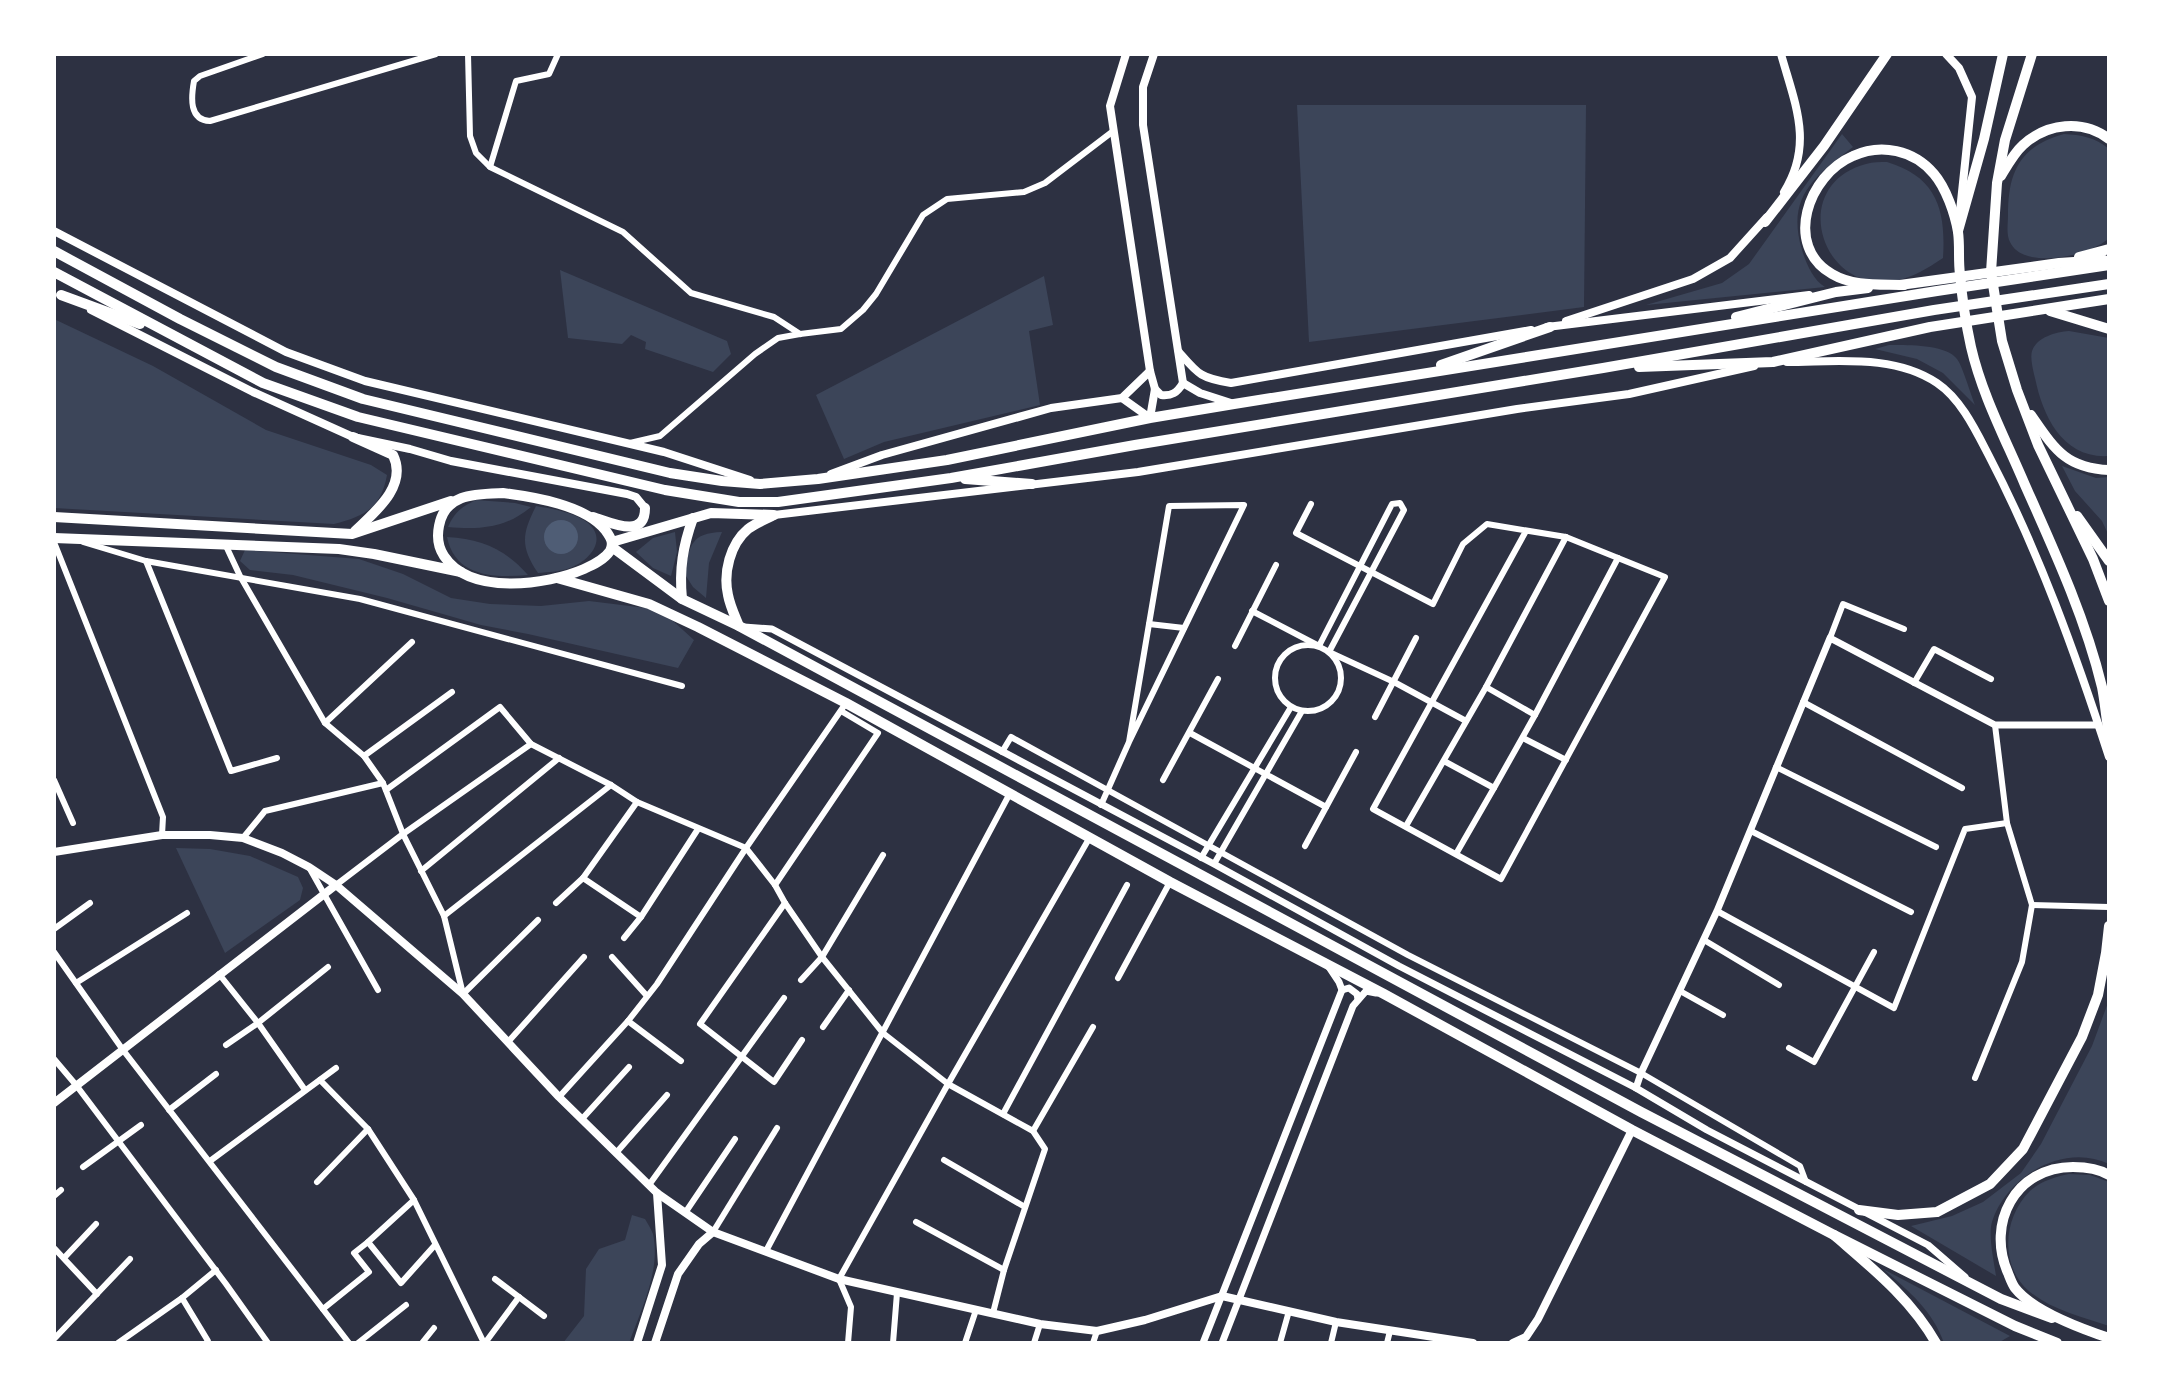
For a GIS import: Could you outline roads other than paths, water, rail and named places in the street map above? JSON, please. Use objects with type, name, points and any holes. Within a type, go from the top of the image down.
[{"type":"main road","points":[[1126,54],[1110,106],[1150,371],[1155,389],[1150,418]]},
{"type":"main road","points":[[1154,54],[1143,87],[1143,125],[1183,383],[1178,391],[1170,396],[1161,395],[1155,389]]},
{"type":"main road","points":[[1765,222],[1787,188],[1798,160],[1801,128],[1781,54]]},
{"type":"main road","points":[[1417,374],[1693,279],[1730,258],[1765,222],[1824,146],[1887,54]]},
{"type":"main road","points":[[1946,54],[1959,68],[1972,97],[1958,231],[1960,274],[1971,348],[1989,401],[2072,594],[2102,688],[2109,734]]},
{"type":"main road","points":[[1958,231],[2003,54]]},
{"type":"main road","points":[[2032,54],[2006,140],[1997,183],[1991,272],[2002,341],[2017,390],[2038,444],[2093,559],[2109,601]]},
{"type":"main road","points":[[1997,183],[2023,145],[2042,131],[2066,125],[2087,127],[2109,139]]},
{"type":"main road","points":[[1904,285],[1850,283],[1830,273],[1812,258],[1805,233],[1806,213],[1818,186],[1830,171],[1850,156],[1872,149],[1895,149],[1907,154],[1934,174],[1946,195],[1958,231]]},
{"type":"main road","points":[[54,231],[250,333],[318,365],[365,382],[664,452],[760,484]]},
{"type":"main road","points":[[1179,352],[1198,373],[1210,379],[1231,383],[1550,327],[1904,285],[2059,262],[2109,249]]},
{"type":"main road","points":[[54,251],[276,367],[363,399],[670,472],[760,484],[818,479],[947,460],[1150,418],[2109,262]]},
{"type":"main road","points":[[2059,262],[2109,262]]},
{"type":"main road","points":[[54,272],[263,383],[359,417],[665,490],[739,502],[778,502],[951,478],[1135,444],[1603,368],[1934,310],[2109,284]]},
{"type":"main road","points":[[1671,333],[1836,292]]},
{"type":"main road","points":[[58,293],[171,335]]},
{"type":"main road","points":[[58,293],[253,392],[393,455],[397,474],[390,494],[352,534]]},
{"type":"main road","points":[[54,540],[339,549],[462,572],[481,580],[536,583],[597,563],[608,554],[612,545],[711,513],[774,515],[1138,471],[1629,394],[1930,327],[2109,299]]},
{"type":"main road","points":[[2046,310],[2109,329]]},
{"type":"main road","points":[[1603,368],[1773,362],[1883,362],[1920,373],[1939,384],[1962,409],[2008,493],[2056,606],[2109,757]]},
{"type":"main road","points":[[818,479],[882,455],[1051,408],[1122,398],[1150,371]]},
{"type":"main road","points":[[1183,383],[1200,393],[1234,404]]},
{"type":"main road","points":[[1122,398],[1150,418]]},
{"type":"main road","points":[[2024,405],[2061,453],[2084,468],[2109,470]]},
{"type":"main road","points":[[54,516],[352,534],[466,496],[503,493],[541,500],[629,527],[636,526],[645,515],[645,508],[636,497],[627,494],[451,461],[353,437]]},
{"type":"main road","points":[[951,478],[1032,484]]},
{"type":"main road","points":[[2061,495],[2109,561]]},
{"type":"main road","points":[[455,500],[444,511],[440,520],[438,541],[446,559],[462,572]]},
{"type":"main road","points":[[583,513],[603,527],[612,545],[682,599],[739,626],[1641,1112],[2001,1299],[2109,1338]]},
{"type":"main road","points":[[739,626],[728,596],[728,561],[747,529],[774,515]]},
{"type":"main road","points":[[682,599],[681,561],[684,541],[693,518]]},
{"type":"main road","points":[[557,578],[649,604],[1384,994],[1632,1130],[2015,1326],[2057,1343]]},
{"type":"main road","points":[[54,852],[162,835],[211,835],[243,838],[309,867],[336,885],[463,994],[559,1097],[657,1193],[713,1232],[839,1279],[1040,1324],[1097,1331],[1145,1320],[1222,1296],[1336,1322],[1473,1343]]},
{"type":"main road","points":[[54,1102],[336,885]]},
{"type":"main road","points":[[1859,1210],[1898,1215],[1937,1212],[1990,1184],[2023,1149],[2087,1026],[2098,995],[2109,926]]},
{"type":"main road","points":[[1513,1343],[1527,1337],[1538,1319],[1632,1130]]},
{"type":"main road","points":[[2072,1326],[2035,1305],[2015,1288],[2003,1262],[2000,1239],[2002,1220],[2020,1188],[2036,1175],[2060,1167],[2081,1167],[2109,1175]]},
{"type":"main road","points":[[638,1343],[662,1265],[657,1193]]},
{"type":"main road","points":[[655,1343],[678,1274],[699,1244],[713,1232]]},
{"type":"main road","points":[[1834,1235],[1896,1289],[1925,1324],[1936,1343]]},
{"type":"street","points":[[262,54],[201,76],[194,82],[192,104],[196,116],[210,121],[436,54]]},
{"type":"street","points":[[468,54],[470,136],[476,153],[490,167],[623,232],[691,293],[774,317],[800,334]]},
{"type":"street","points":[[490,167],[516,81],[549,74],[558,54]]},
{"type":"street","points":[[628,444],[660,436],[755,354],[778,338],[841,329],[863,310],[876,294],[923,215],[933,206],[947,199],[1024,192],[1045,183],[1112,132]]},
{"type":"street","points":[[660,436],[664,452]]},
{"type":"street","points":[[1319,646],[1392,504],[1400,503],[1404,510],[1329,652]]},
{"type":"street","points":[[1311,504],[1296,533],[1433,604],[1463,544],[1487,524],[1566,537],[1665,577],[1501,879],[1373,809],[1525,531]]},
{"type":"street","points":[[1101,806],[1129,742],[1244,505],[1168,506],[1129,742]]},
{"type":"street","points":[[1406,826],[1486,687],[1566,537]]},
{"type":"street","points":[[54,540],[163,817],[162,835]]},
{"type":"street","points":[[75,540],[146,561],[360,599],[682,686]]},
{"type":"street","points":[[226,546],[240,576],[325,723],[365,756],[384,787],[403,834],[444,916],[463,994]]},
{"type":"street","points":[[1456,854],[1523,738],[1618,558]]},
{"type":"street","points":[[146,561],[231,771],[277,758]]},
{"type":"street","points":[[1234,646],[1276,565]]},
{"type":"street","points":[[1636,1088],[1717,911],[1843,604],[1904,629]]},
{"type":"street","points":[[1252,611],[1329,652],[1432,701],[1466,721]]},
{"type":"street","points":[[1149,624],[1184,628]]},
{"type":"street","points":[[739,626],[772,629],[1214,864],[1399,966],[1636,1088],[1707,1130],[1928,1245],[1971,1283]]},
{"type":"street","points":[[1375,717],[1416,638]]},
{"type":"street","points":[[1830,638],[1995,725],[2098,725]]},
{"type":"street","points":[[325,723],[412,642]]},
{"type":"street","points":[[1319,646],[1298,646],[1281,659],[1276,669],[1277,690],[1291,707],[1313,711],[1324,708],[1332,701],[1338,692],[1341,671],[1329,652]]},
{"type":"street","points":[[1914,682],[1934,649],[1991,679]]},
{"type":"street","points":[[1163,780],[1217,679]]},
{"type":"street","points":[[1486,687],[1535,715]]},
{"type":"street","points":[[365,756],[452,692]]},
{"type":"street","points":[[1803,702],[1962,788]]},
{"type":"street","points":[[243,838],[265,811],[384,787],[500,707],[531,744],[611,785],[637,802],[746,848],[775,885],[822,957],[883,1033],[948,1084],[1033,1131],[1045,1149],[1004,1270],[993,1313]]},
{"type":"street","points":[[559,1097],[647,996],[843,707],[878,733],[775,885]]},
{"type":"street","points":[[1193,872],[1291,707]]},
{"type":"street","points":[[1206,878],[1302,711]]},
{"type":"street","points":[[1975,1078],[2022,962],[2032,905],[2007,823],[1995,725]]},
{"type":"street","points":[[1190,733],[1326,807]]},
{"type":"street","points":[[1002,752],[1011,737],[1408,955],[1641,1073],[1800,1166],[1807,1183]]},
{"type":"street","points":[[1523,738],[1566,760]]},
{"type":"street","points":[[336,885],[531,744]]},
{"type":"street","points":[[1305,846],[1356,752]]},
{"type":"street","points":[[421,871],[559,758]]},
{"type":"street","points":[[1444,761],[1494,789]]},
{"type":"street","points":[[1776,767],[1936,847]]},
{"type":"street","points":[[54,780],[73,823]]},
{"type":"street","points":[[444,916],[611,785]]},
{"type":"street","points":[[766,1251],[1009,795]]},
{"type":"street","points":[[556,903],[583,878],[637,802]]},
{"type":"street","points":[[1717,911],[1894,1008],[1965,828],[2007,823]]},
{"type":"street","points":[[624,938],[698,829]]},
{"type":"street","points":[[1751,831],[1911,912]]},
{"type":"street","points":[[848,1343],[851,1307],[839,1279],[1090,837]]},
{"type":"street","points":[[801,980],[822,957],[883,855]]},
{"type":"street","points":[[309,867],[378,990]]},
{"type":"street","points":[[583,878],[641,916]]},
{"type":"street","points":[[1118,978],[1170,882]]},
{"type":"street","points":[[1003,1114],[1127,885]]},
{"type":"street","points":[[54,929],[90,903]]},
{"type":"street","points":[[785,903],[700,1024],[774,1082],[802,1040]]},
{"type":"street","points":[[2032,905],[2109,907]]},
{"type":"street","points":[[76,982],[187,913]]},
{"type":"street","points":[[463,994],[538,920]]},
{"type":"street","points":[[1704,940],[1779,985]]},
{"type":"street","points":[[54,952],[123,1050],[349,1343]]},
{"type":"street","points":[[1789,1048],[1814,1062],[1874,952]]},
{"type":"street","points":[[508,1042],[584,957]]},
{"type":"street","points":[[612,957],[647,996]]},
{"type":"street","points":[[1203,1343],[1342,990],[1326,964]]},
{"type":"street","points":[[226,1045],[328,967]]},
{"type":"street","points":[[219,974],[258,1023],[305,1090]]},
{"type":"street","points":[[1342,990],[1349,988],[1357,994],[1358,999]]},
{"type":"street","points":[[822,1027],[849,989]]},
{"type":"street","points":[[1222,1343],[1348,1018],[1358,999],[1366,991],[1384,994]]},
{"type":"street","points":[[1680,991],[1723,1015]]},
{"type":"street","points":[[649,1185],[784,998]]},
{"type":"street","points":[[1523,1029],[1530,1015]]},
{"type":"street","points":[[628,1021],[681,1061]]},
{"type":"street","points":[[1033,1131],[1093,1027]]},
{"type":"street","points":[[54,1059],[216,1270],[268,1343]]},
{"type":"street","points":[[582,1119],[629,1067]]},
{"type":"street","points":[[210,1161],[336,1068]]},
{"type":"street","points":[[169,1110],[216,1074]]},
{"type":"street","points":[[320,1080],[368,1129],[414,1200],[484,1343],[519,1297]]},
{"type":"street","points":[[617,1153],[667,1095]]},
{"type":"street","points":[[1707,1130],[1714,1115]]},
{"type":"street","points":[[83,1167],[141,1125]]},
{"type":"street","points":[[713,1232],[776,1128]]},
{"type":"street","points":[[317,1182],[368,1129]]},
{"type":"street","points":[[685,1213],[735,1139]]},
{"type":"street","points":[[944,1160],[1025,1207]]},
{"type":"street","points":[[54,1196],[61,1189]]},
{"type":"street","points":[[323,1309],[369,1272],[354,1253],[414,1200]]},
{"type":"street","points":[[916,1222],[1004,1270]]},
{"type":"street","points":[[64,1258],[96,1224]]},
{"type":"street","points":[[368,1242],[401,1283],[435,1245]]},
{"type":"street","points":[[54,1248],[97,1294]]},
{"type":"street","points":[[54,1339],[130,1259]]},
{"type":"street","points":[[118,1343],[182,1298],[216,1270]]},
{"type":"street","points":[[495,1279],[544,1316]]},
{"type":"street","points":[[893,1343],[897,1293]]},
{"type":"street","points":[[182,1298],[208,1341],[205,1343]]},
{"type":"street","points":[[358,1343],[406,1305]]},
{"type":"street","points":[[965,1343],[976,1310]]},
{"type":"street","points":[[1280,1343],[1289,1311]]},
{"type":"street","points":[[1331,1343],[1336,1322]]},
{"type":"street","points":[[1034,1343],[1040,1324]]},
{"type":"street","points":[[422,1343],[434,1328]]},
{"type":"street","points":[[1093,1343],[1097,1331]]},
{"type":"street","points":[[1387,1343],[1390,1331]]}]
